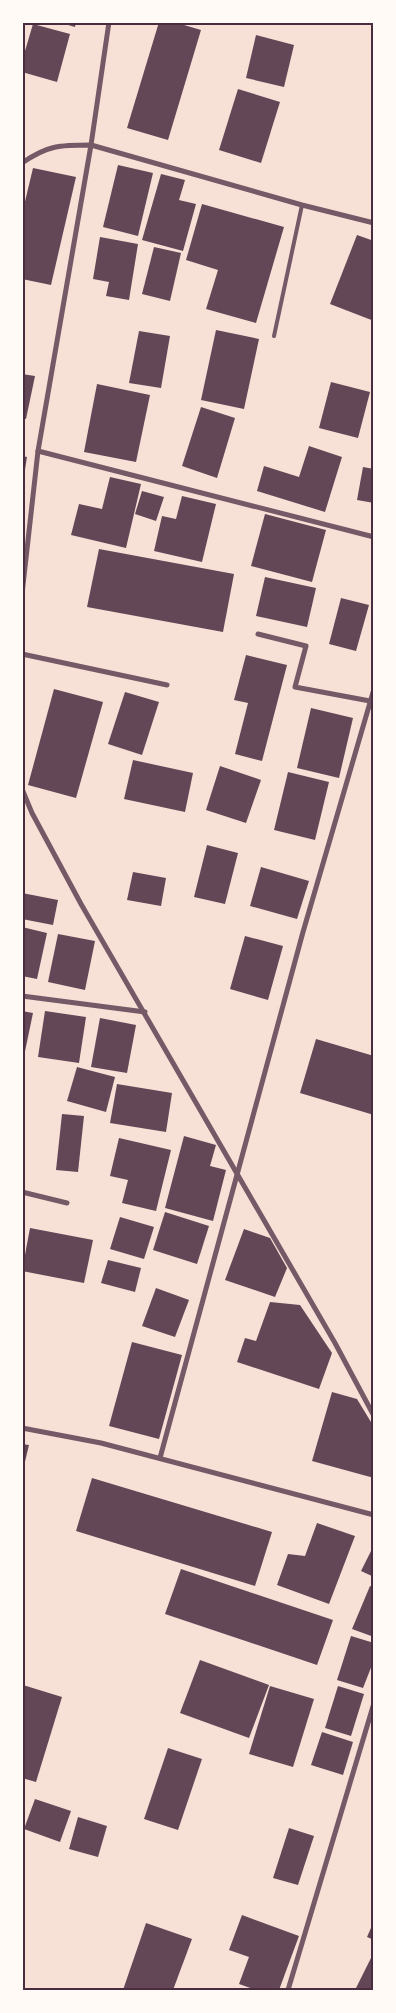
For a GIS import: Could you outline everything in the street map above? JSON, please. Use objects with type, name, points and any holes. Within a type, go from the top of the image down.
[{"type":"street","points":[[22,594],[38,451],[91,145],[109,22]]},
{"type":"street","points":[[22,163],[46,148],[62,145],[91,145],[302,205],[374,223]]},
{"type":"street","points":[[38,451],[374,537]]},
{"type":"street","points":[[258,634],[306,646],[295,686],[370,701]]},
{"type":"street","points":[[22,654],[167,684]]},
{"type":"street","points":[[160,1458],[303,932],[374,689]]},
{"type":"street","points":[[22,789],[32,813],[81,904],[145,1012],[237,1177],[335,1343],[374,1416]]},
{"type":"street","points":[[22,996],[145,1012]]},
{"type":"street","points":[[22,1192],[68,1203]]},
{"type":"street","points":[[22,1428],[101,1443],[374,1514]]},
{"type":"street","points":[[288,1990],[374,1704]]},
{"type":"lane","points":[[274,336],[302,205]]},
{"type":"building","points":[[58,22],[76,22],[75,27]]},
{"type":"building","points":[[159,22],[174,22],[201,30],[168,140],[127,128]]},
{"type":"building","points":[[33,24],[70,34],[57,82],[22,72],[22,61]]},
{"type":"building","points":[[256,35],[294,45],[284,87],[246,78]]},
{"type":"building","points":[[238,89],[280,102],[261,163],[219,150]]},
{"type":"building","points":[[118,165],[153,173],[138,236],[103,227]]},
{"type":"building","points":[[33,168],[76,177],[51,285],[22,279],[22,214]]},
{"type":"building","points":[[161,174],[185,180],[179,200],[196,204],[183,251],[142,240]]},
{"type":"building","points":[[202,204],[284,227],[256,323],[206,309],[218,270],[186,260]]},
{"type":"building","points":[[357,235],[374,241],[374,321],[330,304]]},
{"type":"building","points":[[100,237],[138,244],[129,300],[106,296],[109,282],[93,279]]},
{"type":"building","points":[[154,247],[181,253],[170,301],[142,294]]},
{"type":"building","points":[[216,330],[259,339],[244,409],[201,400]]},
{"type":"building","points":[[139,331],[170,336],[161,388],[129,383]]},
{"type":"building","points":[[22,374],[35,376],[26,419],[22,418]]},
{"type":"building","points":[[331,382],[370,392],[358,438],[319,428]]},
{"type":"building","points":[[97,384],[150,395],[136,462],[84,452]]},
{"type":"building","points":[[201,407],[235,418],[217,478],[182,466]]},
{"type":"building","points":[[309,446],[342,457],[325,512],[257,491],[264,466],[299,477]]},
{"type":"building","points":[[22,456],[27,457],[24,476],[22,476]]},
{"type":"building","points":[[363,467],[374,469],[374,503],[357,500]]},
{"type":"building","points":[[110,477],[141,484],[126,548],[71,535],[79,504],[102,509]]},
{"type":"building","points":[[142,491],[164,497],[156,521],[135,514]]},
{"type":"building","points":[[182,496],[216,504],[202,562],[154,551],[162,516],[176,519]]},
{"type":"building","points":[[265,514],[326,530],[312,582],[251,566]]},
{"type":"building","points":[[99,549],[234,574],[223,632],[87,607]]},
{"type":"building","points":[[265,577],[316,588],[307,627],[256,616]]},
{"type":"building","points":[[341,598],[369,605],[356,651],[329,644]]},
{"type":"building","points":[[246,655],[287,665],[262,761],[235,754],[248,703],[234,700]]},
{"type":"building","points":[[54,689],[103,702],[76,798],[28,785]]},
{"type":"building","points":[[125,692],[159,702],[142,755],[108,744]]},
{"type":"building","points":[[311,708],[353,718],[339,778],[297,768]]},
{"type":"building","points":[[133,760],[193,773],[185,812],[124,799]]},
{"type":"building","points":[[220,766],[261,780],[246,823],[206,810]]},
{"type":"building","points":[[288,772],[329,782],[315,840],[274,830]]},
{"type":"building","points":[[207,845],[238,853],[225,904],[194,897]]},
{"type":"building","points":[[261,867],[309,881],[297,919],[250,906]]},
{"type":"building","points":[[133,872],[166,878],[161,906],[127,900]]},
{"type":"building","points":[[22,893],[58,900],[53,925],[22,919]]},
{"type":"building","points":[[22,927],[47,933],[37,979],[22,976]]},
{"type":"building","points":[[58,934],[95,941],[85,990],[48,982]]},
{"type":"building","points":[[245,936],[283,946],[268,1000],[230,989]]},
{"type":"building","points":[[22,1011],[33,1013],[23,1061],[22,1061]]},
{"type":"building","points":[[45,1011],[86,1017],[79,1063],[38,1057]]},
{"type":"building","points":[[100,1018],[136,1025],[127,1073],[91,1067]]},
{"type":"building","points":[[316,1039],[374,1056],[374,1115],[300,1093]]},
{"type":"building","points":[[77,1067],[115,1077],[106,1112],[67,1101]]},
{"type":"building","points":[[117,1084],[172,1093],[166,1132],[110,1123]]},
{"type":"building","points":[[62,1114],[84,1116],[78,1172],[56,1170]]},
{"type":"building","points":[[184,1136],[216,1145],[210,1166],[226,1170],[213,1221],[165,1208]]},
{"type":"building","points":[[119,1138],[171,1150],[156,1211],[122,1203],[128,1180],[110,1176]]},
{"type":"building","points":[[165,1212],[209,1226],[197,1264],[153,1250]]},
{"type":"building","points":[[120,1217],[154,1227],[144,1259],[110,1249]]},
{"type":"building","points":[[30,1228],[93,1240],[84,1283],[22,1271]]},
{"type":"building","points":[[244,1229],[270,1238],[287,1268],[275,1297],[225,1280]]},
{"type":"building","points":[[108,1260],[141,1268],[135,1292],[101,1283]]},
{"type":"building","points":[[156,1288],[189,1300],[175,1337],[142,1326]]},
{"type":"building","points":[[270,1302],[300,1305],[332,1353],[319,1389],[237,1362],[245,1338],[256,1341]]},
{"type":"building","points":[[132,1342],[182,1355],[159,1439],[109,1426]]},
{"type":"building","points":[[332,1392],[357,1399],[374,1427],[374,1478],[312,1461]]},
{"type":"building","points":[[22,1444],[29,1445],[23,1470],[22,1470]]},
{"type":"building","points":[[92,1478],[272,1532],[255,1586],[76,1531]]},
{"type":"building","points":[[317,1523],[355,1536],[329,1604],[277,1585],[288,1554],[305,1556]]},
{"type":"building","points":[[374,1545],[374,1577],[361,1571]]},
{"type":"building","points":[[181,1569],[333,1620],[317,1665],[165,1614]]},
{"type":"building","points":[[370,1586],[374,1587],[374,1637],[352,1629]]},
{"type":"building","points":[[351,1636],[374,1643],[374,1660],[363,1688],[337,1680]]},
{"type":"building","points":[[200,1660],[269,1685],[249,1738],[180,1713]]},
{"type":"building","points":[[23,1685],[62,1697],[36,1782],[22,1778]]},
{"type":"building","points":[[270,1686],[314,1699],[293,1767],[249,1754]]},
{"type":"building","points":[[338,1686],[364,1694],[351,1736],[325,1728]]},
{"type":"building","points":[[322,1732],[353,1742],[343,1775],[311,1765]]},
{"type":"building","points":[[168,1748],[202,1759],[178,1830],[144,1819]]},
{"type":"building","points":[[35,1799],[71,1811],[60,1842],[24,1829]]},
{"type":"building","points":[[78,1817],[107,1826],[98,1857],[69,1849]]},
{"type":"building","points":[[289,1828],[314,1836],[298,1885],[273,1878]]},
{"type":"building","points":[[242,1915],[299,1936],[279,1990],[256,1990],[239,1984],[249,1957],[229,1950]]},
{"type":"building","points":[[374,1921],[374,1940],[367,1937]]},
{"type":"building","points":[[146,1923],[192,1939],[173,1990],[123,1990]]},
{"type":"building","points":[[374,1952],[374,1990],[355,1990]]}]
